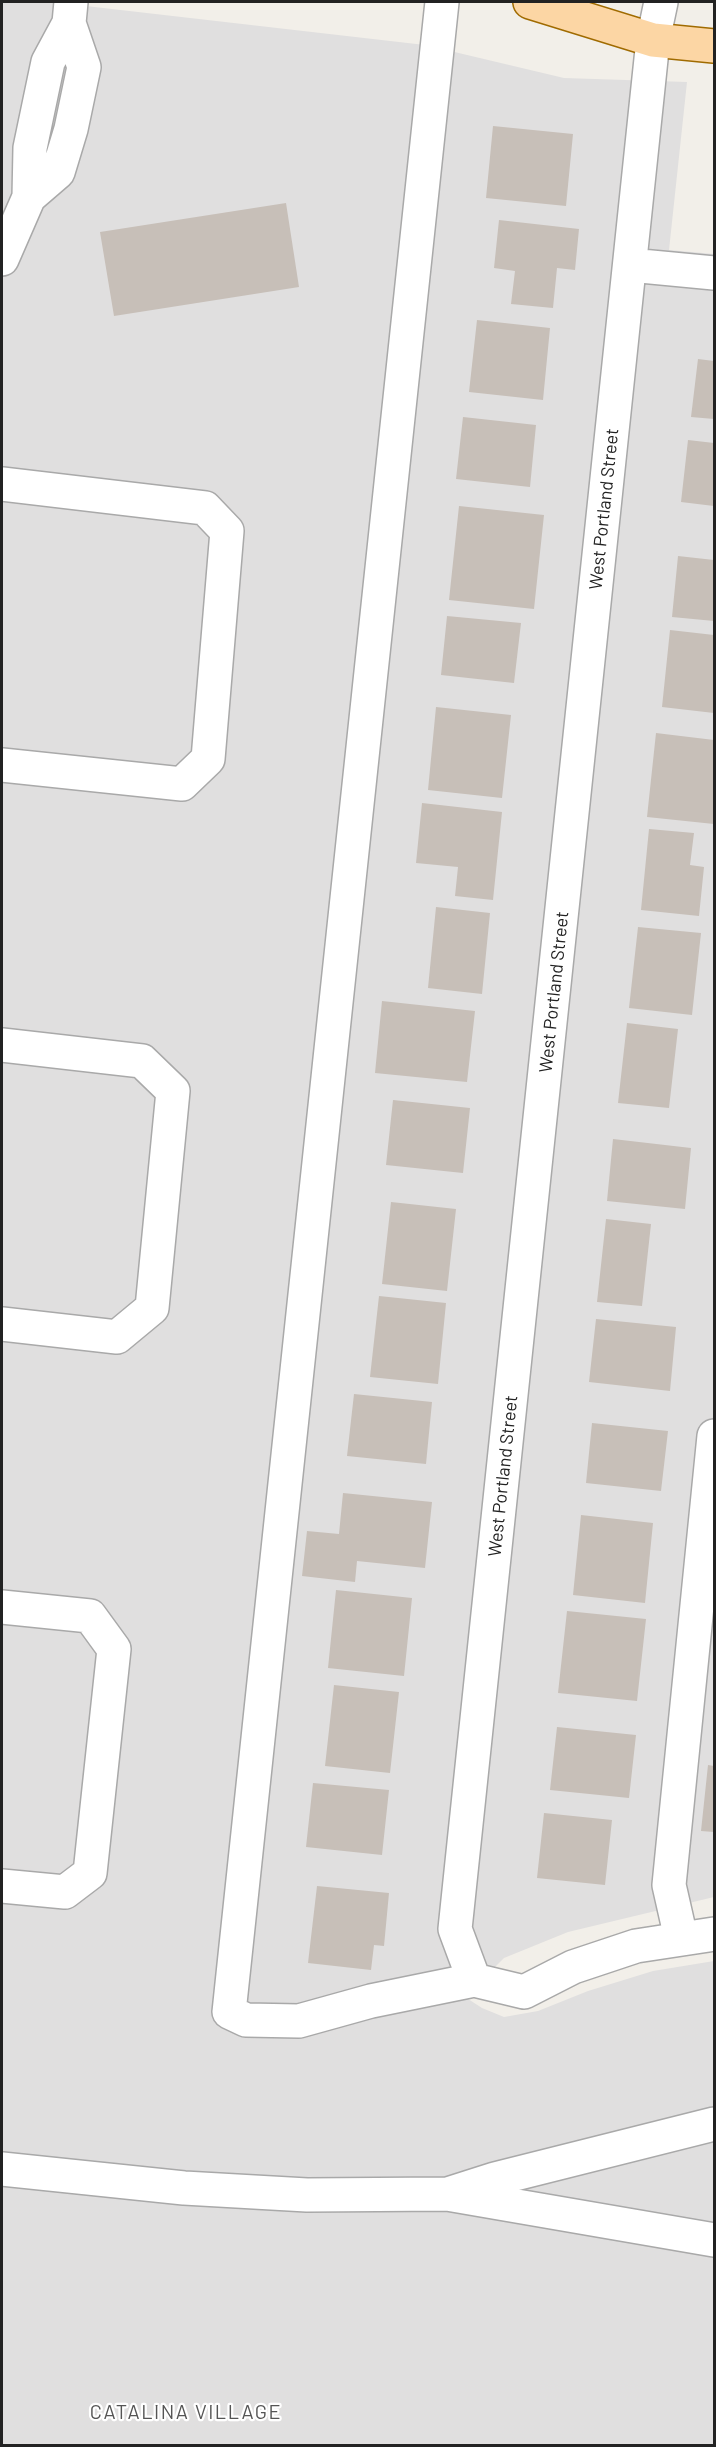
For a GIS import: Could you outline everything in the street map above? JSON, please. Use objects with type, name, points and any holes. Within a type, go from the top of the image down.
[{"type":"main road","points":[[530,2],[653,40],[714,46]]},
{"type":"street","points":[[442,2],[229,2012],[246,2020],[299,2021],[371,2001],[474,1980],[524,1992],[573,1967],[636,1946],[714,1934]]},
{"type":"street","name":"West Portland Street","points":[[474,1980],[455,1929],[653,40],[661,2]]},
{"type":"street","points":[[2,259],[29,197],[58,172],[71,129],[84,67],[70,12]]},
{"type":"street","points":[[630,265],[714,273]]},
{"type":"street","points":[[2,484],[205,508],[227,531],[207,759],[182,784],[2,765]]},
{"type":"street","points":[[2,1045],[142,1061],[173,1091],[152,1308],[117,1337],[2,1324]]},
{"type":"street","points":[[681,1938],[669,1885],[702,1679],[714,1436]]},
{"type":"street","points":[[2,1607],[90,1616],[114,1649],[90,1873],[65,1892],[2,1886]]},
{"type":"street","points":[[447,2194],[495,2179],[714,2124]]},
{"type":"street","points":[[2,2169],[184,2188],[307,2195],[447,2194],[714,2240]]},
{"type":"shaded area","points":[[2,2],[51,2],[425,45],[564,78],[687,82],[669,250],[714,254],[714,1897],[568,1932],[504,1958],[465,1997],[482,2008],[504,2017],[538,2011],[588,1991],[653,1971],[714,1961],[714,2445],[2,2446]]},
{"type":"building","points":[[493,126],[573,134],[566,206],[486,198]]},
{"type":"building","points":[[286,203],[299,287],[114,316],[100,232]]},
{"type":"building","points":[[499,220],[579,229],[575,270],[557,268],[553,308],[511,304],[515,271],[494,268]]},
{"type":"building","points":[[477,320],[550,328],[543,400],[469,392]]},
{"type":"building","points":[[698,359],[714,361],[714,419],[691,417]]},
{"type":"building","points":[[463,417],[536,425],[530,487],[456,479]]},
{"type":"building","points":[[688,440],[714,443],[714,506],[681,502]]},
{"type":"building","points":[[459,506],[544,515],[534,609],[449,600]]},
{"type":"building","points":[[678,556],[714,560],[714,621],[672,617]]},
{"type":"building","points":[[447,616],[521,623],[514,683],[441,675]]},
{"type":"building","points":[[670,630],[714,635],[714,713],[662,707]]},
{"type":"building","points":[[436,707],[511,715],[502,798],[428,790]]},
{"type":"building","points":[[656,733],[714,740],[714,824],[647,817]]},
{"type":"building","points":[[422,803],[502,812],[493,900],[455,896],[458,867],[416,863]]},
{"type":"building","points":[[649,829],[694,833],[690,865],[704,867],[699,916],[641,910]]},
{"type":"building","points":[[436,907],[490,913],[482,994],[428,988]]},
{"type":"building","points":[[638,927],[701,933],[692,1015],[629,1008]]},
{"type":"building","points":[[382,1001],[475,1011],[467,1082],[375,1073]]},
{"type":"building","points":[[627,1023],[678,1029],[669,1108],[618,1103]]},
{"type":"building","points":[[393,1100],[470,1108],[463,1173],[386,1165]]},
{"type":"building","points":[[613,1139],[691,1148],[685,1209],[607,1201]]},
{"type":"building","points":[[391,1202],[456,1209],[447,1291],[382,1284]]},
{"type":"building","points":[[606,1219],[651,1224],[642,1306],[597,1302]]},
{"type":"building","points":[[379,1296],[446,1303],[438,1384],[370,1377]]},
{"type":"building","points":[[596,1319],[676,1327],[670,1391],[589,1382]]},
{"type":"building","points":[[354,1394],[432,1402],[426,1464],[347,1456]]},
{"type":"building","points":[[592,1423],[668,1431],[661,1491],[586,1483]]},
{"type":"building","points":[[343,1493],[432,1502],[425,1568],[357,1561],[355,1582],[302,1576],[307,1531],[339,1534]]},
{"type":"building","points":[[581,1515],[653,1523],[645,1603],[573,1595]]},
{"type":"building","points":[[336,1590],[412,1598],[404,1676],[328,1668]]},
{"type":"building","points":[[567,1611],[646,1619],[637,1701],[558,1693]]},
{"type":"building","points":[[334,1685],[399,1692],[390,1773],[325,1766]]},
{"type":"building","points":[[557,1727],[636,1735],[629,1798],[550,1790]]},
{"type":"building","points":[[708,1765],[714,1766],[714,1832],[701,1831]]},
{"type":"building","points":[[313,1783],[389,1790],[382,1855],[306,1847]]},
{"type":"building","points":[[544,1813],[612,1820],[605,1885],[537,1878]]},
{"type":"building","points":[[317,1886],[389,1893],[384,1946],[374,1945],[371,1970],[308,1963]]},
{"type":"district","name":"CATALINA VILLAGE","points":[[186,2412]]}]
